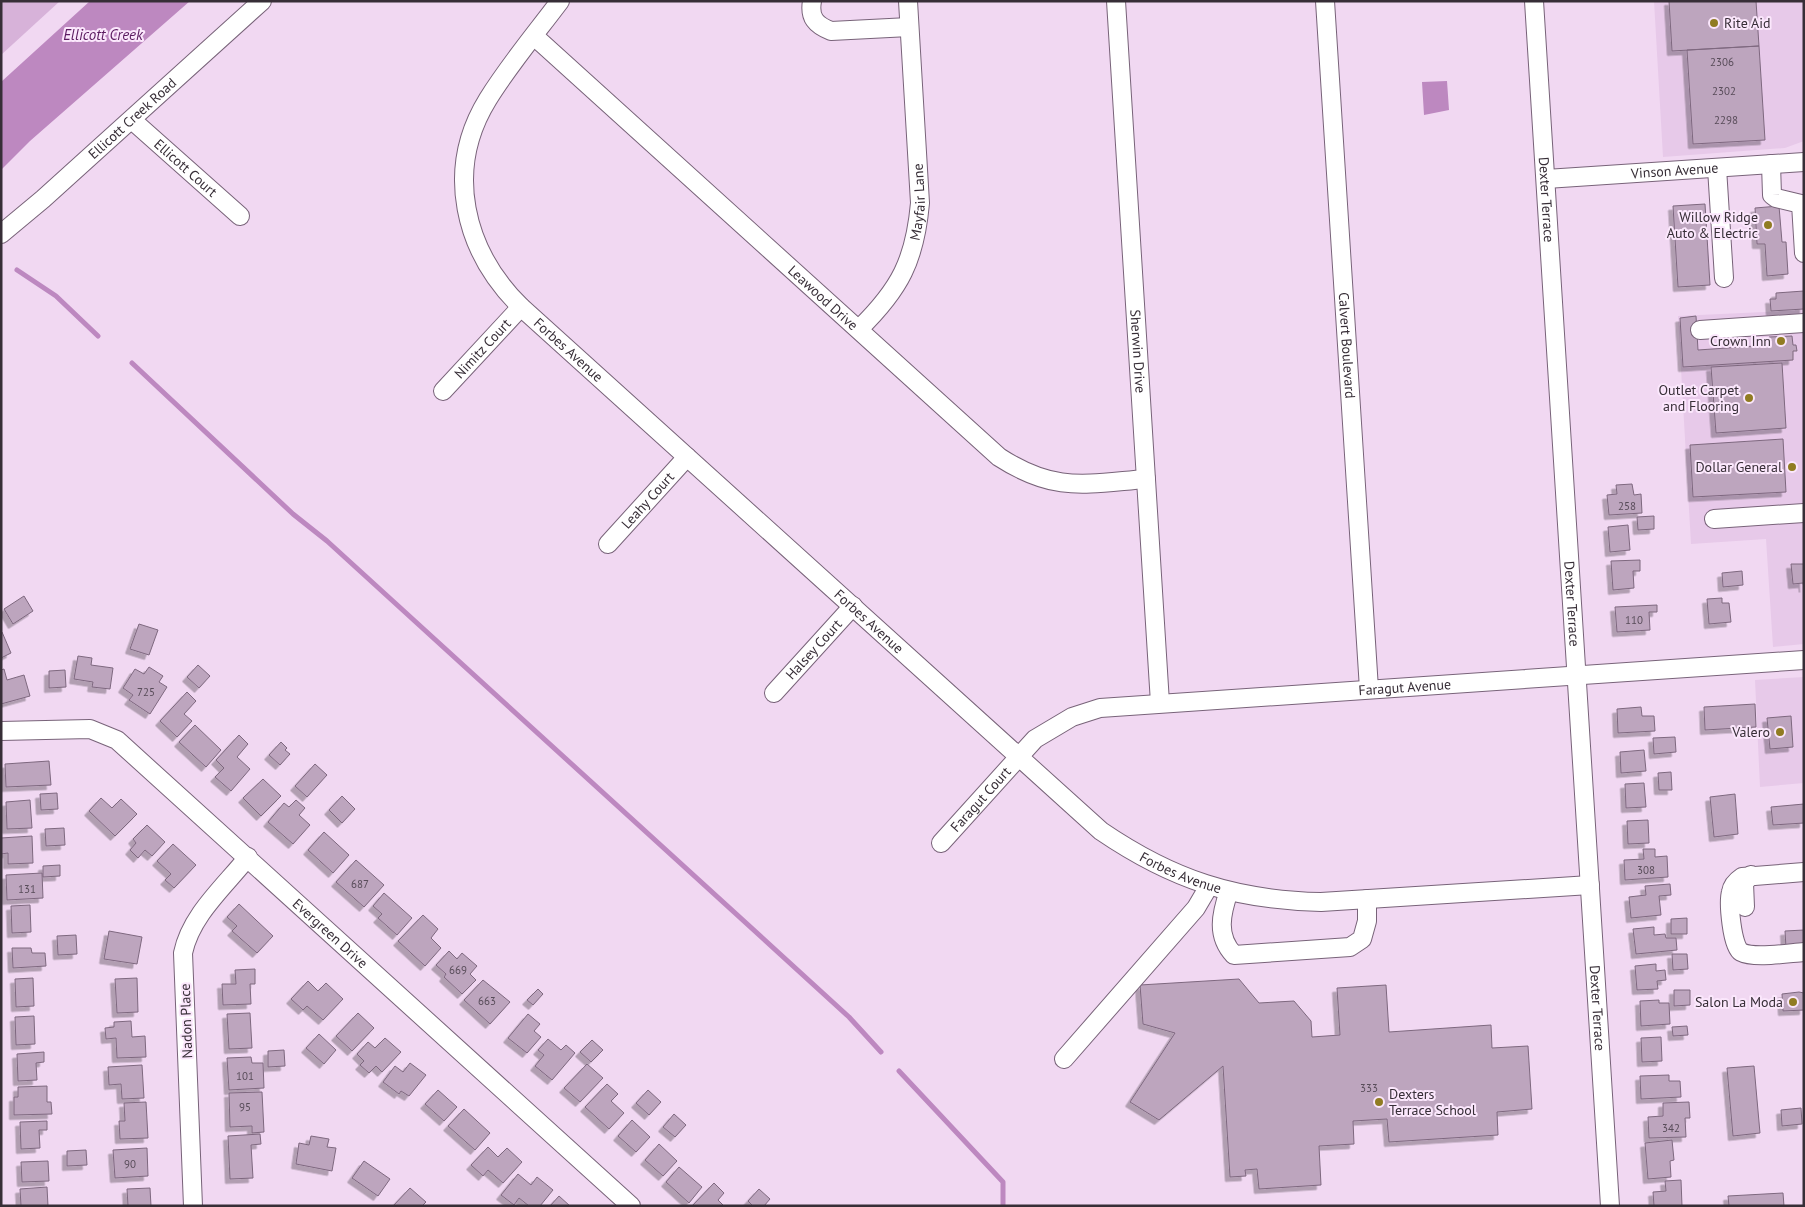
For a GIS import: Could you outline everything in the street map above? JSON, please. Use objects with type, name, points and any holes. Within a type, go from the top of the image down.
[{"type":"street","name":"Ellicott Creek Road","points":[[1,234],[132,120],[262,1]]},
{"type":"street","name":"Forbes Avenue","points":[[560,1],[488,99],[478,119],[466,162],[464,184],[471,229],[481,255],[493,276],[521,307],[1101,831],[1152,863],[1209,886],[1290,902],[1590,885]]},
{"type":"street","points":[[812,1],[810,11],[813,20],[821,27],[832,31],[909,27]]},
{"type":"street","name":"Mayfair Lane","points":[[859,329],[877,311],[897,285],[911,256],[918,230],[920,203],[908,1]]},
{"type":"street","name":"Sherwin Drive","points":[[1116,1],[1160,703]]},
{"type":"street","name":"Calvert Boulevard","points":[[1325,1],[1369,690]]},
{"type":"street","name":"Dexter Terrace","points":[[1534,1],[1610,1206]]},
{"type":"street","name":"Leawood Drive","points":[[534,36],[1000,457],[1038,479],[1057,483],[1082,484],[1146,479]]},
{"type":"street","name":"Ellicott Court","points":[[132,120],[240,216]]},
{"type":"street","name":"Vinson Avenue","points":[[1546,179],[1804,162]]},
{"type":"street","points":[[1771,164],[1772,195],[1776,198],[1801,204],[1804,253]]},
{"type":"street","points":[[1717,168],[1724,278]]},
{"type":"street","name":"Nimitz Court","points":[[443,391],[521,307]]},
{"type":"street","points":[[1700,330],[1804,323]]},
{"type":"street","name":"Leahy Court","points":[[608,544],[687,457]]},
{"type":"street","points":[[1714,519],[1804,514]]},
{"type":"street","name":"Halsey Court","points":[[774,693],[853,606]]},
{"type":"street","name":"Faragut Avenue","points":[[1018,755],[1043,733],[1072,717],[1100,708],[1804,660]]},
{"type":"street","name":"Evergreen Drive","points":[[1,731],[90,729],[118,740],[631,1206]]},
{"type":"street","name":"Faragut Court","points":[[941,843],[1018,755]]},
{"type":"street","name":"Nadon Place","points":[[193,1206],[183,953],[187,937],[195,921],[248,857]]},
{"type":"street","points":[[1804,872],[1751,875],[1736,881],[1730,894],[1733,940],[1736,948],[1749,954],[1804,952]]},
{"type":"street","points":[[1745,907],[1744,883],[1751,875]]},
{"type":"street","points":[[1064,1059],[1196,908],[1209,886]]},
{"type":"street","points":[[1229,891],[1220,916],[1225,944],[1234,955],[1350,947],[1362,939],[1367,921],[1367,899]]},
{"type":"shaded area","points":[[1,1],[60,1],[1,55]]},
{"type":"shaded area","points":[[1654,1],[1804,1],[1804,141],[1785,148],[1663,157]]},
{"type":"shaded area","points":[[1804,310],[1804,644],[1773,647],[1766,539],[1691,544],[1678,316]]},
{"type":"shaded area","points":[[1804,677],[1804,783],[1760,787],[1755,680]]},
{"type":"water","name":"Ellicott Creek","points":[[90,1],[190,1],[30,141],[1,170],[1,82]]},
{"type":"water","points":[[1447,81],[1449,110],[1424,115],[1422,82]]},
{"type":"building","name":"Rite Aid","points":[[1669,1],[1756,1],[1759,46],[1672,51]]},
{"type":"building","points":[[1759,46],[1765,140],[1693,144],[1687,50]]},
{"type":"building","points":[[1705,204],[1710,285],[1678,287],[1673,206]]},
{"type":"building","name":"Willow Ridge Auto & Electric","points":[[1779,206],[1782,242],[1786,242],[1788,274],[1767,276],[1765,244],[1757,244],[1755,208]]},
{"type":"building","points":[[1804,291],[1804,309],[1771,311],[1770,299],[1776,299],[1776,293]]},
{"type":"building","name":"Crown Inn","points":[[1696,316],[1698,350],[1769,345],[1769,337],[1792,336],[1793,345],[1796,345],[1797,351],[1793,351],[1793,360],[1683,367],[1680,318]]},
{"type":"building","name":"Outlet Carpet and Flooring","points":[[1782,363],[1786,428],[1716,433],[1711,367]]},
{"type":"building","points":[[1783,439],[1786,492],[1693,497],[1690,445]]},
{"type":"building","points":[[1632,484],[1634,495],[1641,494],[1642,513],[1609,515],[1607,495],[1617,494],[1616,485]]},
{"type":"building","points":[[1654,516],[1654,529],[1638,530],[1637,517]]},
{"type":"building","points":[[1628,525],[1630,550],[1610,552],[1608,527]]},
{"type":"building","points":[[1640,560],[1640,571],[1633,571],[1634,588],[1613,590],[1611,561]]},
{"type":"building","points":[[1791,564],[1804,564],[1804,588],[1803,583],[1793,584]]},
{"type":"building","points":[[1742,571],[1743,585],[1723,587],[1722,573]]},
{"type":"building","points":[[24,596],[33,611],[13,624],[4,609]]},
{"type":"building","points":[[1722,598],[1722,603],[1729,603],[1731,622],[1709,624],[1707,599]]},
{"type":"building","points":[[1657,605],[1657,612],[1649,612],[1650,630],[1617,632],[1615,607]]},
{"type":"building","points":[[139,624],[158,630],[149,655],[130,649]]},
{"type":"building","points":[[1,633],[11,653],[1,658]]},
{"type":"building","points":[[78,656],[92,658],[91,665],[113,668],[110,689],[92,687],[93,682],[74,679]]},
{"type":"building","points":[[198,665],[210,676],[199,688],[187,677]]},
{"type":"building","points":[[149,667],[163,676],[159,682],[167,687],[150,714],[129,700],[133,695],[123,688],[135,669],[144,674]]},
{"type":"building","points":[[4,669],[7,680],[24,675],[30,696],[1,704],[1,670]]},
{"type":"building","points":[[65,670],[66,687],[49,688],[49,671]]},
{"type":"building","points":[[187,692],[196,701],[184,714],[192,721],[177,737],[160,721]]},
{"type":"building","points":[[1755,704],[1756,727],[1705,730],[1704,707]]},
{"type":"building","points":[[1641,707],[1642,716],[1654,716],[1655,731],[1618,733],[1617,709]]},
{"type":"building","name":"Valero","points":[[1791,716],[1793,747],[1770,749],[1767,718]]},
{"type":"building","points":[[195,725],[221,750],[206,767],[179,742]]},
{"type":"building","points":[[239,735],[248,744],[237,757],[250,769],[231,791],[215,777],[224,768],[216,760]]},
{"type":"building","points":[[1675,737],[1676,752],[1654,754],[1653,738]]},
{"type":"building","points":[[281,742],[287,748],[285,750],[290,754],[280,765],[269,755]]},
{"type":"building","points":[[1644,750],[1646,771],[1621,773],[1620,752]]},
{"type":"building","points":[[49,761],[51,785],[6,787],[5,764]]},
{"type":"building","points":[[315,764],[327,775],[307,797],[295,786]]},
{"type":"building","points":[[1671,772],[1672,790],[1659,790],[1658,773]]},
{"type":"building","points":[[263,779],[281,796],[261,816],[243,798]]},
{"type":"building","points":[[1644,783],[1646,807],[1626,808],[1625,784]]},
{"type":"building","points":[[57,793],[58,809],[41,810],[40,794]]},
{"type":"building","points":[[1735,794],[1738,834],[1714,837],[1710,797]]},
{"type":"building","points":[[342,796],[355,809],[342,823],[329,810]]},
{"type":"building","points":[[101,798],[112,808],[121,799],[137,814],[115,836],[89,811]]},
{"type":"building","points":[[30,800],[32,828],[7,829],[6,802]]},
{"type":"building","points":[[296,800],[305,808],[299,815],[310,825],[293,844],[268,822],[284,803],[289,807]]},
{"type":"building","points":[[1804,804],[1804,823],[1773,825],[1771,807]]},
{"type":"building","points":[[1648,820],[1649,843],[1628,844],[1627,821]]},
{"type":"building","points":[[147,825],[165,842],[152,856],[145,850],[138,858],[130,850],[136,843],[133,839]]},
{"type":"building","points":[[64,828],[65,845],[46,846],[45,829]]},
{"type":"building","points":[[324,832],[349,855],[333,873],[308,850]]},
{"type":"building","points":[[32,836],[33,863],[8,864],[8,853],[1,854],[1,838]]},
{"type":"building","points":[[173,844],[196,865],[174,888],[165,880],[171,874],[157,861]]},
{"type":"building","points":[[1643,849],[1655,849],[1655,857],[1667,856],[1668,877],[1625,880],[1624,860],[1644,859]]},
{"type":"building","points":[[356,860],[384,885],[364,907],[336,882]]},
{"type":"building","points":[[60,865],[60,876],[43,877],[43,866]]},
{"type":"building","points":[[42,873],[43,898],[7,900],[6,875]]},
{"type":"building","points":[[1670,884],[1671,895],[1659,896],[1661,915],[1631,918],[1629,897],[1646,895],[1645,886]]},
{"type":"building","points":[[384,893],[412,918],[397,935],[378,918],[382,914],[373,906]]},
{"type":"building","points":[[239,904],[273,936],[257,953],[232,931],[237,926],[227,917]]},
{"type":"building","points":[[30,905],[31,932],[12,933],[11,906]]},
{"type":"building","points":[[423,915],[438,929],[431,938],[441,948],[425,966],[398,941]]},
{"type":"building","points":[[1687,918],[1687,934],[1671,934],[1671,919]]},
{"type":"building","points":[[1654,927],[1654,935],[1665,934],[1666,938],[1676,938],[1677,950],[1636,954],[1633,929]]},
{"type":"building","points":[[1804,930],[1804,947],[1786,948],[1785,931]]},
{"type":"building","points":[[109,931],[142,937],[137,964],[104,959]]},
{"type":"building","points":[[76,935],[77,954],[58,955],[57,936]]},
{"type":"building","points":[[12,948],[31,948],[32,953],[45,953],[46,966],[13,968]]},
{"type":"building","points":[[449,951],[457,959],[462,953],[477,966],[470,974],[476,980],[462,994],[444,977],[446,974],[436,965]]},
{"type":"building","points":[[1672,954],[1687,954],[1688,969],[1673,970]]},
{"type":"building","points":[[1656,964],[1656,971],[1665,970],[1666,980],[1657,981],[1658,989],[1637,990],[1635,966]]},
{"type":"building","points":[[255,969],[255,984],[250,984],[251,1004],[223,1005],[222,984],[236,984],[235,970]]},
{"type":"building","points":[[33,978],[34,1006],[16,1007],[15,979]]},
{"type":"building","points":[[137,978],[138,1012],[117,1013],[115,979]]},
{"type":"building","points":[[1239,979],[1259,1003],[1294,1001],[1311,1021],[1312,1037],[1340,1035],[1337,988],[1386,985],[1389,1032],[1491,1025],[1492,1048],[1528,1046],[1532,1109],[1497,1112],[1498,1135],[1389,1142],[1387,1119],[1353,1121],[1354,1144],[1319,1146],[1321,1185],[1259,1189],[1257,1169],[1245,1170],[1246,1176],[1230,1177],[1223,1066],[1159,1120],[1130,1102],[1175,1033],[1143,1024],[1140,985]]},
{"type":"building","points":[[483,980],[510,1002],[490,1024],[464,1000]]},
{"type":"building","points":[[308,981],[318,991],[326,983],[343,999],[323,1020],[307,1006],[303,1010],[291,999]]},
{"type":"building","points":[[538,989],[543,994],[533,1005],[527,1000]]},
{"type":"building","points":[[1674,990],[1690,990],[1690,1005],[1674,1006]]},
{"type":"building","name":"Salon La Moda","points":[[1804,993],[1804,1010],[1783,1011],[1782,994]]},
{"type":"building","points":[[1659,1000],[1659,1003],[1669,1003],[1670,1024],[1641,1026],[1640,1001]]},
{"type":"building","points":[[250,1013],[252,1048],[229,1049],[227,1014]]},
{"type":"building","points":[[358,1013],[374,1028],[352,1051],[336,1036]]},
{"type":"building","points":[[528,1014],[540,1024],[534,1031],[541,1037],[527,1053],[508,1038]]},
{"type":"building","points":[[34,1016],[35,1044],[16,1045],[15,1017]]},
{"type":"building","points":[[131,1021],[132,1037],[145,1036],[146,1057],[117,1058],[116,1038],[106,1039],[105,1028],[114,1027],[114,1022]]},
{"type":"building","points":[[1687,1026],[1688,1035],[1673,1036],[1672,1027]]},
{"type":"building","points":[[319,1034],[336,1050],[324,1064],[306,1048]]},
{"type":"building","points":[[1661,1037],[1662,1061],[1642,1062],[1641,1038]]},
{"type":"building","points":[[385,1038],[401,1052],[382,1072],[376,1066],[369,1073],[360,1065],[364,1061],[357,1054],[368,1042],[375,1048]]},
{"type":"building","points":[[548,1039],[561,1050],[566,1045],[575,1053],[552,1080],[535,1066],[544,1055],[538,1050]]},
{"type":"building","points":[[592,1040],[603,1050],[591,1062],[580,1052]]},
{"type":"building","points":[[284,1050],[285,1066],[268,1067],[268,1051]]},
{"type":"building","points":[[44,1052],[44,1062],[36,1063],[37,1080],[18,1081],[17,1054]]},
{"type":"building","points":[[251,1057],[252,1063],[263,1063],[264,1088],[229,1090],[227,1058]]},
{"type":"building","points":[[410,1063],[426,1075],[409,1096],[401,1091],[399,1094],[383,1082],[395,1066],[403,1072]]},
{"type":"building","points":[[587,1064],[603,1078],[580,1102],[564,1088]]},
{"type":"building","points":[[142,1065],[144,1098],[122,1099],[121,1084],[109,1085],[108,1067]]},
{"type":"building","points":[[1754,1066],[1760,1133],[1733,1136],[1727,1068]]},
{"type":"building","points":[[1669,1075],[1669,1081],[1680,1081],[1681,1097],[1641,1099],[1640,1076]]},
{"type":"building","points":[[607,1084],[618,1094],[611,1101],[624,1113],[609,1129],[585,1107]]},
{"type":"building","points":[[47,1086],[47,1102],[51,1102],[52,1114],[14,1115],[14,1097],[18,1097],[18,1087]]},
{"type":"building","points":[[438,1090],[457,1107],[444,1121],[425,1104]]},
{"type":"building","points":[[648,1090],[661,1102],[649,1115],[636,1103]]},
{"type":"building","points":[[262,1092],[264,1132],[252,1133],[252,1126],[230,1127],[229,1093]]},
{"type":"building","points":[[146,1102],[148,1138],[120,1139],[119,1121],[125,1121],[124,1103]]},
{"type":"building","points":[[1689,1102],[1690,1118],[1685,1118],[1686,1137],[1649,1138],[1648,1117],[1663,1116],[1663,1103]]},
{"type":"building","points":[[1801,1108],[1802,1124],[1782,1126],[1781,1110]]},
{"type":"building","points":[[464,1109],[490,1133],[475,1150],[448,1126]]},
{"type":"building","points":[[674,1114],[686,1125],[675,1137],[663,1127]]},
{"type":"building","points":[[632,1120],[650,1137],[636,1152],[618,1136]]},
{"type":"building","points":[[47,1121],[47,1130],[39,1130],[40,1148],[21,1149],[20,1122]]},
{"type":"building","points":[[260,1134],[261,1144],[251,1145],[253,1178],[230,1179],[228,1136]]},
{"type":"building","points":[[311,1136],[329,1139],[327,1147],[336,1148],[332,1171],[296,1164],[299,1143],[309,1145]]},
{"type":"building","points":[[1672,1140],[1674,1160],[1670,1161],[1671,1177],[1648,1179],[1645,1143]]},
{"type":"building","points":[[659,1144],[677,1161],[663,1176],[645,1160]]},
{"type":"building","points":[[488,1147],[498,1157],[507,1148],[522,1162],[503,1183],[488,1170],[483,1176],[471,1165]]},
{"type":"building","points":[[147,1148],[148,1176],[115,1178],[113,1150]]},
{"type":"building","points":[[86,1150],[87,1165],[67,1166],[67,1151]]},
{"type":"building","points":[[48,1161],[49,1181],[22,1182],[21,1162]]},
{"type":"building","points":[[364,1161],[390,1179],[378,1196],[352,1178]]},
{"type":"building","points":[[679,1167],[702,1187],[689,1203],[666,1182]]},
{"type":"building","points":[[518,1174],[531,1185],[537,1177],[553,1190],[540,1206],[529,1206],[519,1198],[514,1205],[501,1195]]},
{"type":"building","points":[[1681,1180],[1682,1206],[1654,1206],[1653,1192],[1666,1191],[1665,1181]]},
{"type":"building","points":[[714,1183],[724,1193],[718,1200],[724,1206],[692,1206]]},
{"type":"building","points":[[47,1187],[48,1206],[21,1206],[20,1189]]},
{"type":"building","points":[[150,1188],[151,1206],[128,1206],[127,1189]]},
{"type":"building","points":[[410,1188],[426,1202],[422,1206],[393,1206]]},
{"type":"building","points":[[759,1189],[770,1199],[764,1206],[753,1206],[748,1201]]},
{"type":"building","points":[[1783,1193],[1784,1206],[1729,1206],[1728,1196]]},
{"type":"building","points":[[559,1196],[570,1206],[550,1206]]},
{"type":"waterway","points":[[17,270],[56,296],[98,336]]},
{"type":"waterway","points":[[132,363],[293,514],[327,541],[849,1017],[881,1052]]},
{"type":"waterway","points":[[899,1071],[1003,1182],[1003,1206]]},
{"type":"place","name":"Rite Aid","points":[[1714,23]]},
{"type":"place","name":"Willow Ridge Auto & Electric","points":[[1768,225]]},
{"type":"place","name":"Crown Inn","points":[[1781,341]]},
{"type":"place","name":"Outlet Carpet and Flooring","points":[[1749,398]]},
{"type":"place","name":"Dollar General","points":[[1792,467]]},
{"type":"place","name":"Valero","points":[[1780,732]]},
{"type":"place","name":"Salon La Moda","points":[[1793,1002]]},
{"type":"place","name":"Dexters Terrace School","points":[[1379,1102]]}]
